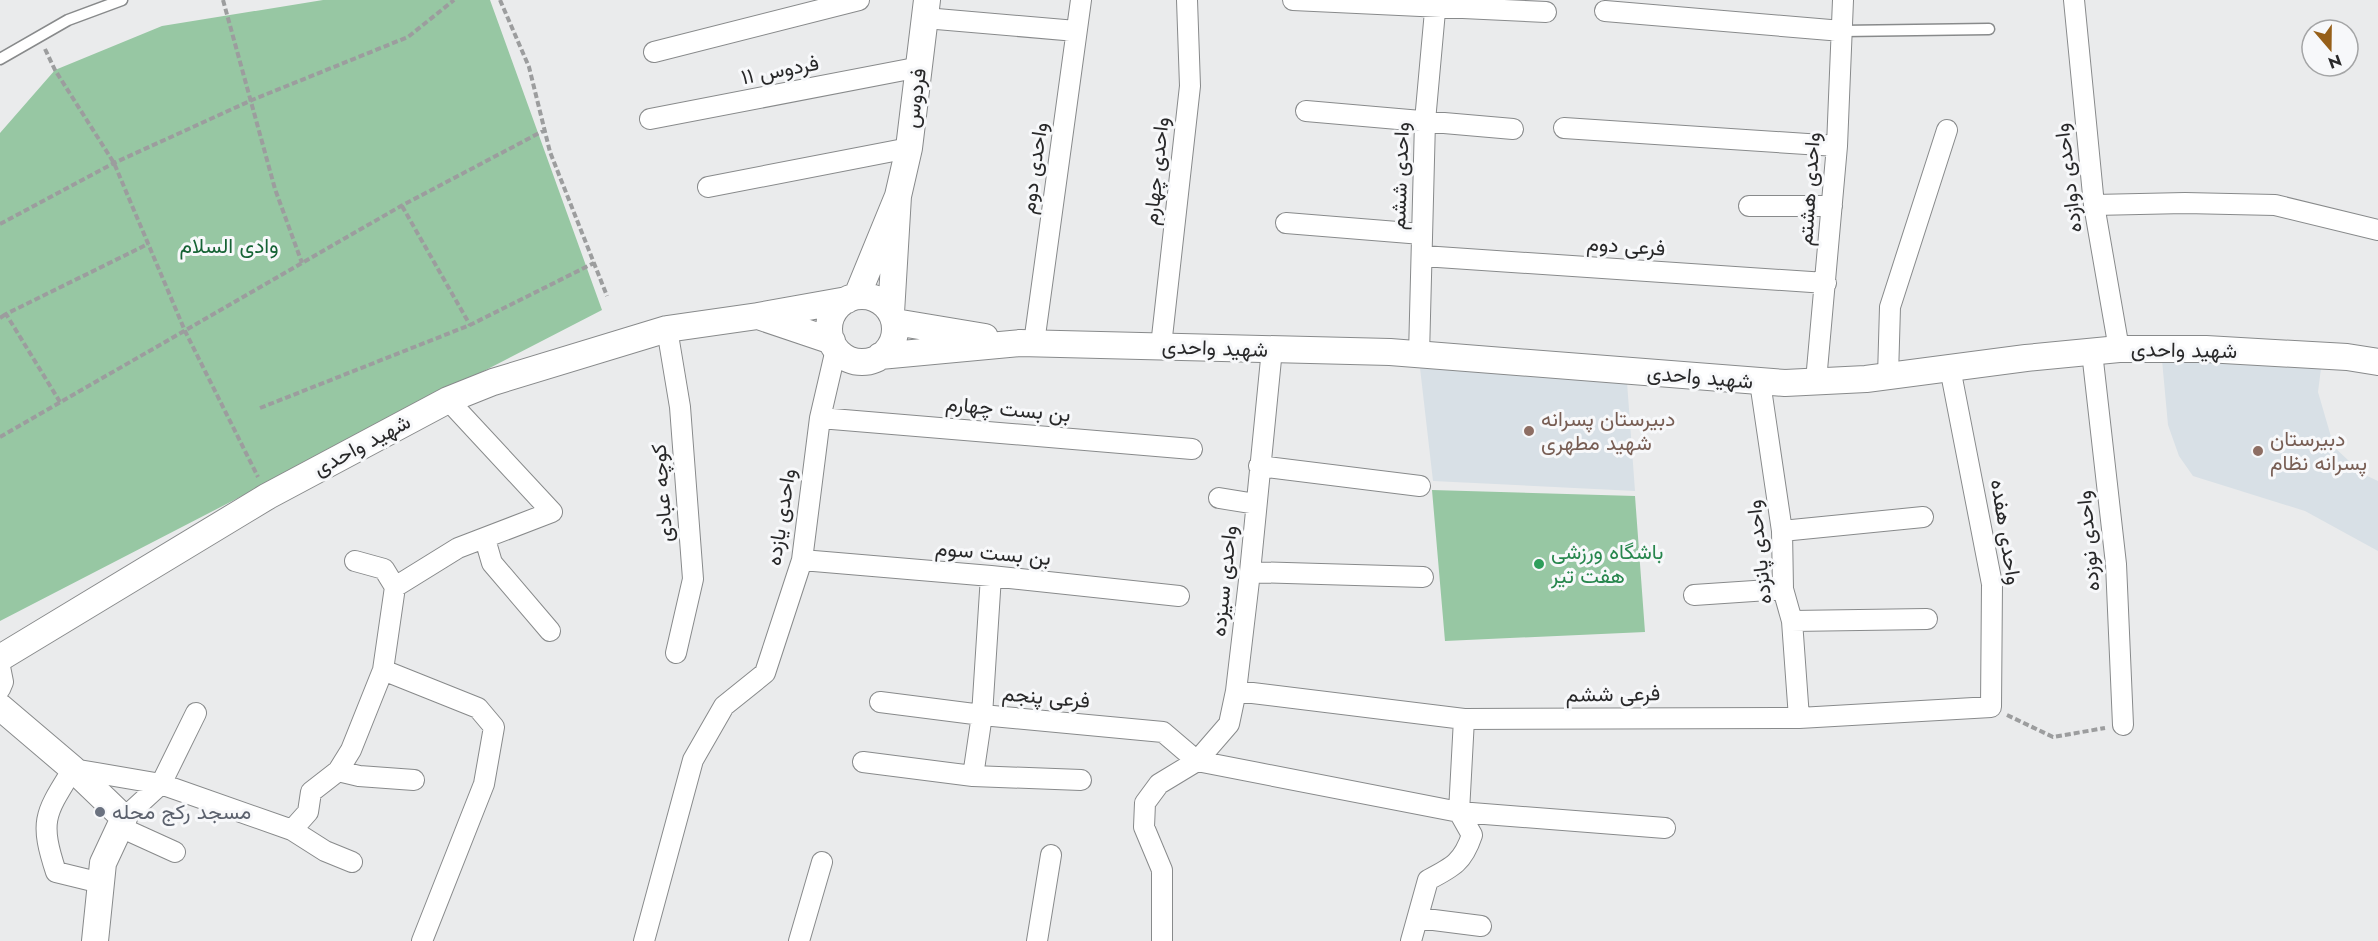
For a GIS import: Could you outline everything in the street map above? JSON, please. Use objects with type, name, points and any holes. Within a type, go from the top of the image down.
[{"type":"street","points":[[654,52],[859,0]]},
{"type":"street","name":"واحدی دوم","points":[[1027,343],[1081,0]]},
{"type":"street","name":"واحدی چهارم","points":[[1161,346],[1190,86],[1187,0]]},
{"type":"street","points":[[1293,0],[1436,3],[1546,12]]},
{"type":"street","name":"واحدی هشتم","points":[[1816,381],[1837,146],[1843,0]]},
{"type":"street","name":"واحدی دوازده","points":[[2074,0],[2094,205],[2119,349]]},
{"type":"street","name":"واحدی ششم","points":[[1419,355],[1425,121],[1436,3]]},
{"type":"street","points":[[926,9],[1076,31]]},
{"type":"street","name":"فردوس","points":[[898,196],[909,148],[926,9]]},
{"type":"street","points":[[1605,11],[1842,31]]},
{"type":"street","name":"فردوس ۱۱","points":[[650,119],[920,67]]},
{"type":"street","points":[[1306,111],[1513,129]]},
{"type":"street","points":[[1564,128],[1837,146]]},
{"type":"street","points":[[1888,376],[1890,307],[1947,129]]},
{"type":"street","points":[[708,187],[909,148]]},
{"type":"street","points":[[880,356],[892,341],[898,196]]},
{"type":"street","points":[[834,345],[830,322],[833,314],[852,298],[898,196]]},
{"type":"street","points":[[2094,205],[2185,203],[2275,205],[2378,230]]},
{"type":"street","points":[[1749,206],[1832,206]]},
{"type":"street","points":[[1286,223],[1422,234]]},
{"type":"street","name":"فرعی دوم","points":[[1423,256],[1826,283]]},
{"type":"street","points":[[852,298],[876,299],[893,317],[1027,343]]},
{"type":"street","name":"شهید واحدی","points":[[0,658],[268,496],[448,400],[493,382],[667,329],[758,316],[852,298]]},
{"type":"street","points":[[758,316],[834,345],[852,360],[862,362],[880,356],[1027,343]]},
{"type":"street","name":"کوچه عبادی","points":[[667,329],[680,407],[693,579],[676,653]]},
{"type":"street","name":"شهید واحدی","points":[[1027,343],[1419,355],[1760,382],[1888,376],[2119,349],[2206,349],[2347,357],[2378,362]]},
{"type":"street","name":"واحدی یازده","points":[[644,941],[693,760],[724,706],[765,673],[802,560],[820,418],[834,345]]},
{"type":"street","name":"واحدی سیزده","points":[[1162,941],[1162,870],[1144,827],[1145,803],[1159,784],[1197,761],[1230,724],[1250,572],[1272,349]]},
{"type":"street","name":"واحدی نوزده","points":[[2092,352],[2116,564],[2123,725]]},
{"type":"street","name":"واحدی هفده","points":[[1950,368],[1992,584],[1991,707]]},
{"type":"street","name":"واحدی پانزده","points":[[1760,382],[1782,531],[1783,589],[1792,621],[1799,718]]},
{"type":"street","points":[[395,587],[458,548],[552,512],[448,400]]},
{"type":"street","name":"بن بست چهارم","points":[[820,418],[1192,449]]},
{"type":"street","points":[[1259,466],[1420,486]]},
{"type":"street","points":[[1219,498],[1256,504]]},
{"type":"street","points":[[1782,531],[1923,518]]},
{"type":"street","points":[[485,539],[492,562],[550,631]]},
{"type":"street","name":"بن بست سوم","points":[[802,560],[991,576],[1179,596]]},
{"type":"street","points":[[292,830],[309,812],[311,792],[338,771],[351,750],[383,670],[395,587],[384,569],[355,561]]},
{"type":"street","points":[[1250,572],[1423,577]]},
{"type":"street","points":[[973,776],[982,716],[991,576]]},
{"type":"street","points":[[1695,595],[1783,589]]},
{"type":"street","points":[[1792,621],[1927,619]]},
{"type":"street","points":[[0,667],[3,682],[0,689]]},
{"type":"street","points":[[383,670],[478,708],[494,727],[484,784],[422,941]]},
{"type":"street","name":"فرعی ششم","points":[[1236,691],[1464,719],[1799,718],[1991,707]]},
{"type":"street","name":"فرعی پنجم","points":[[880,702],[982,716],[1163,732],[1197,761]]},
{"type":"street","points":[[0,707],[73,770],[122,823],[175,852]]},
{"type":"street","points":[[95,941],[103,863],[122,823],[161,784],[196,712]]},
{"type":"street","points":[[1411,941],[1428,880],[1454,866],[1466,853],[1472,835],[1459,812],[1464,719]]},
{"type":"street","points":[[1197,761],[1459,812],[1665,828]]},
{"type":"street","points":[[863,762],[973,776],[1081,780]]},
{"type":"street","points":[[73,770],[161,784],[292,830],[325,851],[352,862]]},
{"type":"street","points":[[73,770],[55,798],[46,819],[47,844],[56,872],[101,883]]},
{"type":"street","points":[[338,771],[359,776],[414,780]]},
{"type":"street","points":[[1037,941],[1051,855]]},
{"type":"street","points":[[799,941],[822,862]]},
{"type":"street","points":[[1418,918],[1481,927]]},
{"type":"lane","points":[[0,59],[68,20],[122,0]]},
{"type":"lane","points":[[1842,31],[1989,29]]},
{"type":"path","points":[[223,0],[275,189],[302,263]]},
{"type":"path","points":[[0,224],[114,163],[252,100],[408,37],[454,0]]},
{"type":"path","points":[[500,0],[529,67],[550,152],[607,297]]},
{"type":"path","points":[[39,36],[55,70],[114,163],[185,331],[268,496]]},
{"type":"path","points":[[0,437],[402,206],[545,130]]},
{"type":"path","points":[[402,206],[470,325]]},
{"type":"path","points":[[0,318],[148,244]]},
{"type":"path","points":[[260,408],[470,325],[594,263]]},
{"type":"path","points":[[6,314],[60,402]]},
{"type":"path","points":[[1991,707],[2053,737],[2123,725]]},
{"type":"shaded area","name":"دبیرستان پسرانه نظام","points":[[2323,353],[2318,392],[2334,447],[2363,474],[2378,481],[2378,551],[2305,511],[2193,476],[2179,456],[2168,425],[2162,360]]},
{"type":"shaded area","name":"دبیرستان پسرانه شهید مطهری","points":[[1420,368],[1627,382],[1635,491],[1433,481]]},
{"type":"green space","name":"وادی السلام","points":[[323,0],[490,0],[602,310],[0,621],[0,133],[55,70],[162,26]]},
{"type":"green space","name":"باشگاه ورزشی هفت تیر","points":[[1432,490],[1635,496],[1645,632],[1445,641]]},
{"type":"place","name":"دبیرستان پسرانه شهید مطهری","points":[[1529,431]]},
{"type":"place","name":"دبیرستان پسرانه نظام","points":[[2258,451]]},
{"type":"place","name":"باشگاه ورزشی هفت تیر","points":[[1539,564]]},
{"type":"place","name":"مسجد رکج محله","points":[[100,812]]}]
